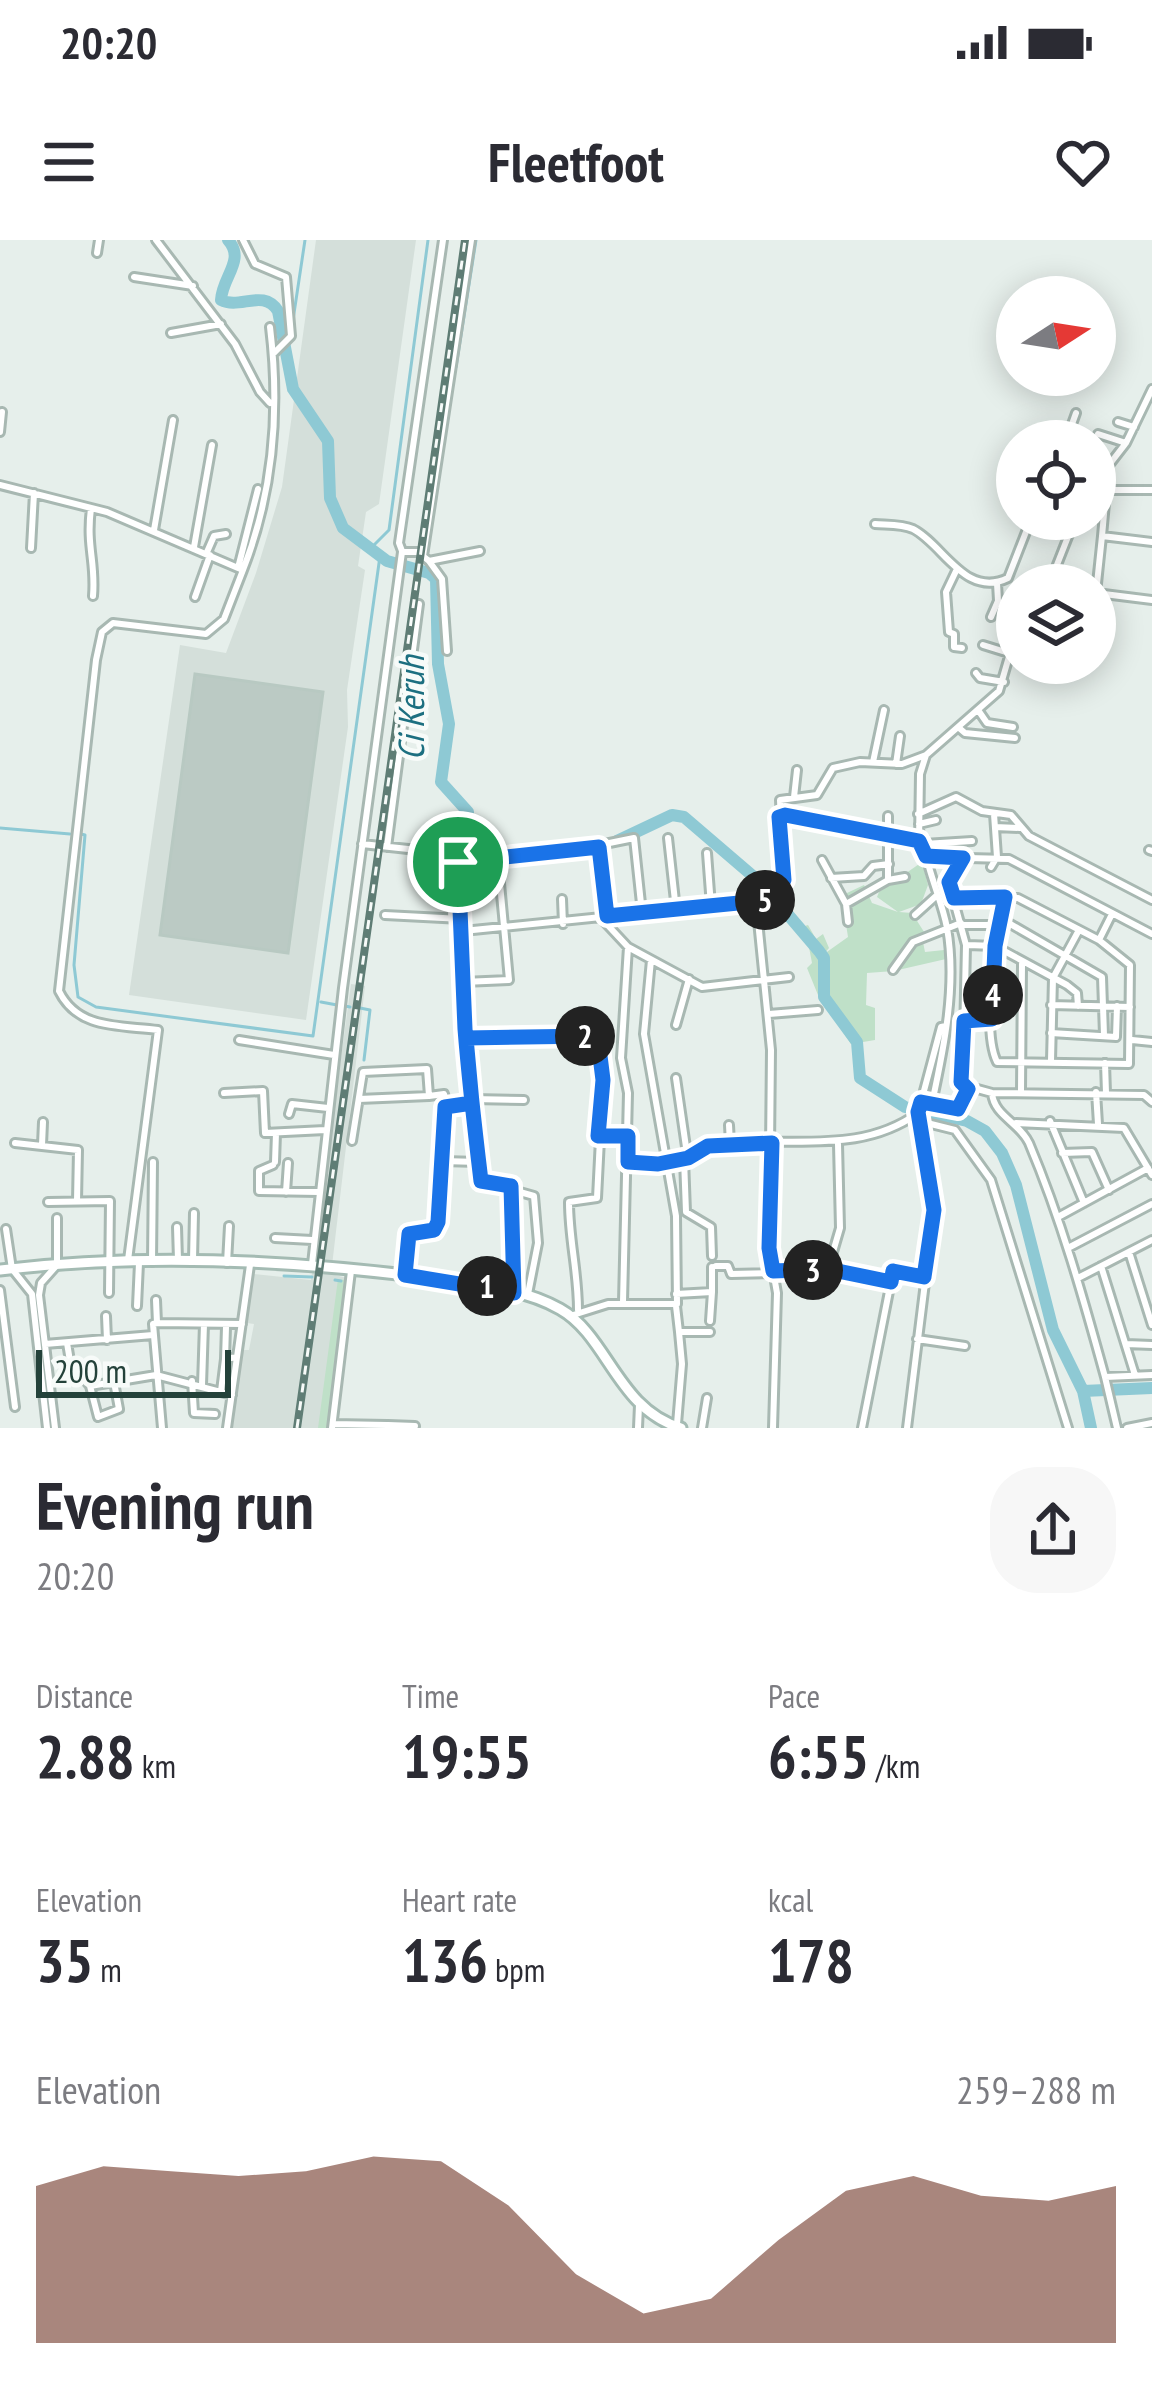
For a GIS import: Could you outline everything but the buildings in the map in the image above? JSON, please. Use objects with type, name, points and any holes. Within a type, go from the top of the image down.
[{"type":"main road","points":[[6,1270],[107,1262],[227,1263],[405,1275],[528,1294],[574,1313],[639,1405],[679,1428]]},
{"type":"street","points":[[97,253],[99,240]]},
{"type":"street","points":[[156,240],[193,286],[272,406]]},
{"type":"street","points":[[243,240],[255,264],[286,277],[289,341],[272,355]]},
{"type":"street","points":[[311,1268],[334,1055],[401,572],[399,543],[443,240]]},
{"type":"street","points":[[426,559],[471,240]]},
{"type":"street","points":[[134,277],[193,286]]},
{"type":"street","points":[[171,333],[218,326]]},
{"type":"street","points":[[137,1306],[133,1262],[158,1030],[84,1020],[59,991],[96,660],[102,632],[113,623],[212,633],[224,619],[267,487],[277,427],[270,327]]},
{"type":"street","points":[[1116,459],[1152,389]]},
{"type":"street","points":[[0,432],[2,412]]},
{"type":"street","points":[[1074,420],[1076,413]]},
{"type":"street","points":[[154,530],[173,420]]},
{"type":"street","points":[[1118,422],[1134,427]]},
{"type":"street","points":[[1116,440],[1126,443]]},
{"type":"street","points":[[194,547],[212,445]]},
{"type":"street","points":[[0,485],[154,530],[240,569]]},
{"type":"street","points":[[240,569],[259,489]]},
{"type":"street","points":[[1116,489],[1152,490]]},
{"type":"street","points":[[31,548],[34,494]]},
{"type":"street","points":[[91,508],[87,550],[95,564],[93,596]]},
{"type":"street","points":[[875,524],[911,528],[956,571],[996,583]]},
{"type":"street","points":[[195,597],[214,536],[226,534]]},
{"type":"street","points":[[1116,538],[1152,542]]},
{"type":"street","points":[[402,556],[408,548],[426,559],[442,579],[447,651]]},
{"type":"street","points":[[426,559],[480,551]]},
{"type":"street","points":[[956,571],[946,592],[949,632],[954,634],[954,646],[962,648]]},
{"type":"street","points":[[1116,596],[1152,600]]},
{"type":"street","points":[[388,847],[419,604]]},
{"type":"street","points":[[992,616],[996,606]]},
{"type":"street","points":[[983,645],[996,649]]},
{"type":"street","points":[[976,673],[980,679],[996,681]]},
{"type":"street","points":[[463,931],[769,900],[784,880],[780,800],[817,795],[833,768],[896,764],[926,755],[980,712],[1002,684]]},
{"type":"street","points":[[873,762],[884,710]]},
{"type":"street","points":[[980,712],[987,723],[1012,727]]},
{"type":"street","points":[[960,729],[1015,738]]},
{"type":"street","points":[[896,764],[900,736]]},
{"type":"street","points":[[926,755],[922,842],[943,927],[946,1039],[932,1103]]},
{"type":"street","points":[[794,797],[797,770]]},
{"type":"street","points":[[921,819],[956,796],[994,814],[1011,815],[1019,828]]},
{"type":"street","points":[[991,867],[997,857],[994,814]]},
{"type":"street","points":[[883,883],[890,864],[888,816]]},
{"type":"street","points":[[779,817],[922,842],[971,841]]},
{"type":"street","points":[[921,819],[936,820]]},
{"type":"street","points":[[995,827],[1019,828],[1152,900]]},
{"type":"street","points":[[362,844],[445,853],[458,862],[599,847],[634,838],[642,913]]},
{"type":"street","points":[[668,838],[676,910]]},
{"type":"street","points":[[599,847],[603,916],[628,946],[708,989],[789,977]]},
{"type":"street","points":[[707,853],[711,907]]},
{"type":"street","points":[[926,856],[1019,862],[1152,934]]},
{"type":"street","points":[[963,858],[949,882],[966,945],[961,1082],[968,1089],[992,1093],[1144,1095],[1151,1104]]},
{"type":"street","points":[[464,982],[509,980],[498,860]]},
{"type":"street","points":[[821,860],[846,904],[848,922]]},
{"type":"street","points":[[458,862],[466,1038],[479,1162],[484,1185],[511,1186],[531,1193],[536,1201],[538,1243],[528,1294]]},
{"type":"street","points":[[830,878],[864,876],[872,866],[890,864]]},
{"type":"street","points":[[846,904],[904,877]]},
{"type":"street","points":[[915,915],[933,896]]},
{"type":"street","points":[[954,898],[1005,897],[1030,902],[1129,961],[1129,1064],[994,1061],[995,946],[1005,897]]},
{"type":"street","points":[[562,899],[563,924]]},
{"type":"street","points":[[756,901],[769,1014],[769,1248],[777,1293],[773,1428]]},
{"type":"street","points":[[1099,940],[1112,914]]},
{"type":"street","points":[[385,915],[462,919]]},
{"type":"street","points":[[893,970],[913,942],[943,927],[999,921],[1102,977],[1104,1034]]},
{"type":"street","points":[[1051,1061],[1053,978],[1079,930]]},
{"type":"street","points":[[966,945],[995,946],[1074,989],[1078,1006]]},
{"type":"street","points":[[622,1303],[628,1093],[621,1058],[628,946]]},
{"type":"street","points":[[651,960],[644,1034],[668,1162],[678,1251],[679,1428]]},
{"type":"street","points":[[1021,1092],[1022,962]]},
{"type":"street","points":[[676,1025],[689,979]]},
{"type":"street","points":[[1051,1005],[1130,1007]]},
{"type":"street","points":[[1051,1033],[1116,1036],[1117,1006]]},
{"type":"street","points":[[769,1014],[818,1010]]},
{"type":"street","points":[[964,1021],[992,1019]]},
{"type":"street","points":[[907,1428],[934,1210],[919,1108],[944,1026]]},
{"type":"street","points":[[466,1038],[596,1037],[603,1080],[597,1198],[569,1202],[569,1250],[577,1264],[574,1313],[622,1303],[676,1305]]},
{"type":"street","points":[[946,1039],[963,1040]]},
{"type":"street","points":[[239,1040],[334,1055]]},
{"type":"street","points":[[1131,1040],[1152,1042]]},
{"type":"street","points":[[1098,1124],[1105,1063]]},
{"type":"street","points":[[352,1141],[363,1072],[427,1069],[429,1096]]},
{"type":"street","points":[[676,1078],[686,1156],[686,1212],[711,1227],[712,1256]]},
{"type":"street","points":[[628,1162],[668,1162],[730,1144],[838,1145],[886,1133],[932,1103],[958,1109],[968,1089]]},
{"type":"street","points":[[224,1093],[263,1091],[265,1131],[326,1130]]},
{"type":"street","points":[[992,1093],[994,1107],[1016,1123],[1058,1217],[1117,1428]]},
{"type":"street","points":[[358,1099],[444,1094],[447,1105],[438,1222],[434,1230],[409,1234],[405,1275]]},
{"type":"street","points":[[447,1105],[524,1100]]},
{"type":"street","points":[[289,1114],[292,1104],[328,1108]]},
{"type":"street","points":[[1016,1123],[1050,1121],[1126,1129],[1150,1171],[1058,1217]]},
{"type":"street","points":[[1050,1121],[1084,1203]]},
{"type":"street","points":[[42,1145],[43,1122]]},
{"type":"street","points":[[923,1122],[955,1130],[991,1180],[1068,1428]]},
{"type":"street","points":[[729,1125],[730,1144]]},
{"type":"street","points":[[276,1133],[274,1164],[259,1171],[258,1189],[319,1192]]},
{"type":"street","points":[[598,1136],[628,1136]]},
{"type":"street","points":[[15,1143],[78,1150],[77,1201]]},
{"type":"street","points":[[828,1269],[839,1228],[838,1145]]},
{"type":"street","points":[[1062,1153],[1092,1152],[1108,1190]]},
{"type":"street","points":[[442,1161],[479,1162]]},
{"type":"street","points":[[152,1262],[153,1162]]},
{"type":"street","points":[[286,1192],[288,1163]]},
{"type":"street","points":[[511,1186],[514,1293]]},
{"type":"street","points":[[48,1202],[110,1201],[109,1293]]},
{"type":"street","points":[[1068,1248],[1152,1204]]},
{"type":"street","points":[[193,1263],[194,1213]]},
{"type":"street","points":[[46,1393],[39,1295],[41,1282],[57,1265],[56,1218]]},
{"type":"street","points":[[227,1263],[229,1226]]},
{"type":"street","points":[[177,1227],[178,1263]]},
{"type":"street","points":[[7,1229],[6,1270],[32,1294],[51,1428]]},
{"type":"street","points":[[275,1238],[312,1240]]},
{"type":"street","points":[[572,1238],[582,1241]]},
{"type":"street","points":[[1078,1278],[1152,1240]]},
{"type":"street","points":[[1129,1252],[1152,1325]]},
{"type":"street","points":[[227,1428],[250,1265]]},
{"type":"street","points":[[710,1321],[714,1267],[728,1266],[731,1274],[828,1269],[891,1282]]},
{"type":"street","points":[[1101,1266],[1135,1375]]},
{"type":"street","points":[[351,1270],[332,1426],[415,1426]]},
{"type":"street","points":[[862,1428],[893,1271],[924,1277]]},
{"type":"street","points":[[1139,1280],[1152,1273]]},
{"type":"street","points":[[0,1290],[4,1357],[15,1407]]},
{"type":"street","points":[[676,1294],[712,1292]]},
{"type":"street","points":[[156,1300],[157,1323]]},
{"type":"street","points":[[106,1316],[107,1340]]},
{"type":"street","points":[[162,1428],[153,1324],[242,1324]]},
{"type":"street","points":[[202,1384],[204,1324]]},
{"type":"street","points":[[221,1391],[226,1325]]},
{"type":"street","points":[[679,1332],[710,1333]]},
{"type":"street","points":[[45,1344],[153,1335]]},
{"type":"street","points":[[916,1339],[964,1346]]},
{"type":"street","points":[[67,1343],[73,1368],[89,1386],[98,1417],[118,1409],[114,1382]]},
{"type":"street","points":[[1126,1344],[1152,1345]]},
{"type":"street","points":[[225,1359],[237,1357]]},
{"type":"street","points":[[1106,1380],[1152,1375]]},
{"type":"street","points":[[89,1386],[156,1376],[232,1395]]},
{"type":"street","points":[[192,1382],[194,1413],[215,1414]]},
{"type":"street","points":[[702,1428],[707,1398]]},
{"type":"street","points":[[638,1428],[639,1405]]},
{"type":"street","points":[[1127,1428],[1152,1423]]},
{"type":"shaded area","points":[[316,240],[416,240],[379,504],[366,512],[358,566],[365,570],[347,690],[348,727],[306,1020],[129,995],[180,645],[226,653],[256,573],[282,487]]},
{"type":"shaded area","points":[[351,984],[365,986],[331,1274],[347,1278],[329,1428],[231,1428],[241,1350],[249,1350],[254,1324],[247,1323],[253,1274],[311,1280]]},
{"type":"green space","points":[[922,862],[928,885],[921,904],[899,912],[912,913],[926,935],[919,944],[923,942],[925,952],[944,950],[946,959],[898,970],[909,955],[894,971],[867,973],[866,1005],[875,1008],[875,1040],[851,1044],[818,995],[807,968],[812,963],[805,926],[816,939],[823,934],[829,948],[824,954],[848,937],[843,905],[847,893],[864,885],[872,903],[898,912],[877,897],[879,892]]},
{"type":"green space","points":[[338,1279],[345,1280],[327,1428],[318,1428]]},
{"type":"waterway","name":"Ci Keruh","points":[[228,240],[235,255],[221,300],[265,301],[278,311],[293,389],[328,441],[330,498],[343,528],[387,561],[436,579],[438,664],[449,724],[441,782],[468,812],[460,853],[465,858],[502,855]]},
{"type":"waterway","points":[[293,320],[305,240]]},
{"type":"waterway","points":[[370,549],[389,530],[428,240]]},
{"type":"waterway","points":[[456,367],[476,240]]},
{"type":"waterway","name":"Ci Keruh","points":[[281,325],[285,324]]},
{"type":"waterway","points":[[81,834],[85,835],[74,965],[78,997],[96,1007],[313,1036],[380,556]]},
{"type":"waterway","name":"Ci Keruh","points":[[617,841],[672,815],[684,817],[761,883],[824,958],[824,997],[857,1042],[860,1078],[905,1107],[967,1121],[985,1131],[1002,1153],[1016,1185],[1053,1330],[1083,1391],[1091,1428]]},
{"type":"waterway","points":[[0,828],[70,834]]},
{"type":"waterway","points":[[321,1002],[337,1005]]},
{"type":"waterway","points":[[345,1006],[350,1007]]},
{"type":"waterway","points":[[360,1008],[370,1010],[364,1060]]},
{"type":"waterway","points":[[284,1276],[312,1277]]},
{"type":"waterway","points":[[335,1280],[341,1281]]},
{"type":"waterway","points":[[1083,1391],[1152,1388]]},
{"type":"railway","points":[[297,1428],[465,240]]},
{"type":"route","points":[[458,862],[465,1029],[472,1103],[481,1181],[487,1186],[511,1186],[514,1293],[405,1275],[409,1234],[434,1230],[438,1222],[445,1107],[472,1103],[466,1038],[592,1036],[598,1040],[603,1067],[598,1136],[628,1136],[628,1162],[658,1164],[688,1158],[687,1154],[708,1146],[772,1143],[769,1248],[773,1271],[828,1269],[844,1276],[891,1282],[893,1271],[924,1277],[934,1210],[925,1131],[918,1112],[921,1102],[958,1109],[968,1089],[961,1082],[964,1021],[992,1019],[995,946],[1005,897],[954,898],[949,882],[963,858],[926,856],[919,841],[785,815],[779,817],[784,880],[769,900],[607,916],[599,847],[458,862]]}]
